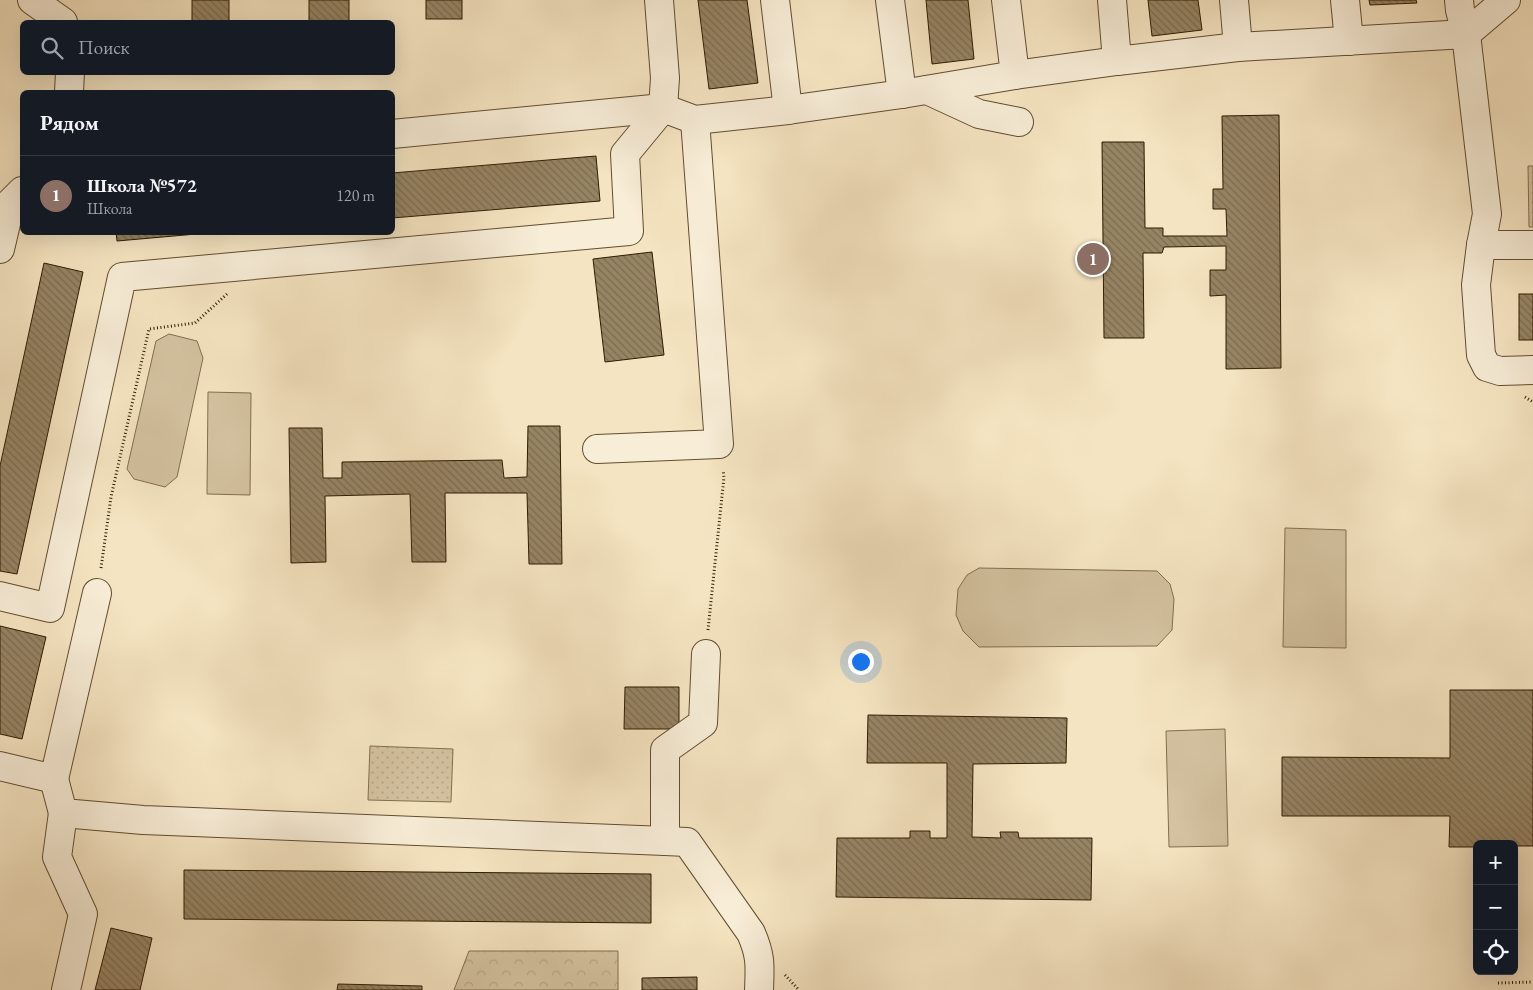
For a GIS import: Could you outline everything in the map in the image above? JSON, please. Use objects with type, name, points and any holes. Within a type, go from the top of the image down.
[{"type":"lane","points":[[32,0],[60,20]]},
{"type":"lane","points":[[0,596],[50,608],[122,277],[629,232],[626,154],[663,108],[665,78],[659,0]]},
{"type":"lane","points":[[775,0],[788,110]]},
{"type":"lane","points":[[890,0],[915,92]]},
{"type":"lane","points":[[1006,0],[1015,75]]},
{"type":"lane","points":[[1112,0],[1117,61]]},
{"type":"lane","points":[[1234,0],[1238,47]]},
{"type":"lane","points":[[1345,0],[1349,41]]},
{"type":"lane","points":[[1459,0],[1466,34],[1487,214],[1476,285],[1481,355],[1487,367],[1500,371],[1533,370]]},
{"type":"lane","points":[[395,134],[663,108],[695,120],[788,110],[915,92],[1015,75],[1238,47],[1466,34],[1506,0]]},
{"type":"lane","points":[[69,90],[70,75]]},
{"type":"lane","points":[[915,92],[979,114],[1019,122]]},
{"type":"lane","points":[[597,449],[719,444],[695,120]]},
{"type":"lane","points":[[0,249],[11,202],[20,193]]},
{"type":"lane","points":[[1481,245],[1533,245]]},
{"type":"lane","points":[[66,990],[83,914],[57,857],[63,813],[54,779],[97,594]]},
{"type":"lane","points":[[665,841],[665,750],[703,723],[706,654]]},
{"type":"lane","points":[[0,766],[54,779]]},
{"type":"lane","points":[[63,813],[143,820],[687,842],[751,933],[758,948],[760,962],[759,990]]},
{"type":"path","points":[[97,594],[111,497],[149,329],[195,323],[231,290]]},
{"type":"path","points":[[706,654],[724,477],[719,444]]},
{"type":"path","points":[[1498,983],[1533,982]]},
{"type":"green space","points":[[1528,166],[1533,166],[1533,227],[1529,227]]},
{"type":"green space","points":[[169,334],[197,341],[203,358],[177,477],[165,487],[134,479],[127,469],[156,341]]},
{"type":"green space","points":[[208,392],[251,393],[250,495],[207,494]]},
{"type":"green space","points":[[1285,528],[1346,530],[1346,648],[1283,647]]},
{"type":"green space","points":[[979,568],[1157,571],[1170,584],[1174,599],[1172,630],[1157,646],[979,647],[963,631],[956,615],[958,589],[967,575]]},
{"type":"green space","points":[[1225,729],[1228,846],[1169,847],[1166,731]]},
{"type":"green space","points":[[370,746],[453,749],[451,802],[368,800]]},
{"type":"green space","points":[[469,951],[618,951],[618,990],[454,990]]},
{"type":"building","points":[[192,0],[229,0],[229,20],[192,20]]},
{"type":"building","points":[[309,0],[349,0],[349,20],[309,20]]},
{"type":"building","points":[[426,0],[462,0],[462,19],[426,19]]},
{"type":"building","points":[[698,0],[747,0],[758,83],[709,89]]},
{"type":"building","points":[[926,0],[968,0],[974,59],[932,64]]},
{"type":"building","points":[[1148,0],[1198,0],[1202,30],[1152,36]]},
{"type":"building","points":[[1369,0],[1416,0],[1417,3],[1370,5]]},
{"type":"building","points":[[1279,115],[1281,368],[1226,369],[1226,295],[1210,296],[1210,270],[1226,270],[1226,246],[1164,247],[1162,253],[1143,253],[1144,338],[1104,338],[1102,142],[1144,142],[1145,228],[1163,228],[1163,236],[1227,236],[1226,209],[1213,209],[1213,189],[1223,189],[1222,116]]},
{"type":"building","points":[[596,156],[600,201],[395,218],[395,173]]},
{"type":"building","points":[[116,235],[185,235],[117,241]]},
{"type":"building","points":[[652,252],[664,355],[605,362],[593,259]]},
{"type":"building","points":[[44,263],[83,272],[17,574],[0,571],[0,466]]},
{"type":"building","points":[[1519,294],[1533,294],[1533,340],[1519,340]]},
{"type":"building","points":[[528,426],[560,426],[562,564],[529,564],[527,493],[445,493],[446,562],[412,562],[410,494],[325,496],[326,562],[291,563],[289,428],[322,428],[323,478],[342,478],[342,462],[502,460],[504,478],[527,477]]},
{"type":"building","points":[[0,626],[46,637],[22,739],[0,734]]},
{"type":"building","points":[[625,687],[679,687],[679,729],[624,729]]},
{"type":"building","points":[[1450,690],[1533,690],[1533,846],[1518,846],[1518,840],[1473,840],[1473,847],[1449,847],[1450,816],[1282,816],[1282,757],[1450,758]]},
{"type":"building","points":[[868,715],[1067,718],[1066,763],[973,764],[972,837],[1001,838],[1000,832],[1018,832],[1019,838],[1092,838],[1091,900],[836,897],[837,838],[910,838],[910,831],[930,831],[930,838],[947,838],[947,763],[867,763]]},
{"type":"building","points":[[184,870],[651,874],[651,923],[184,919]]},
{"type":"building","points":[[111,928],[152,938],[140,990],[95,990]]},
{"type":"building","points":[[697,977],[697,990],[642,990],[642,978]]},
{"type":"building","points":[[338,984],[422,986],[422,990],[337,990]]},
{"type":"place","name":"Школа №572","points":[[1093,259]]}]
